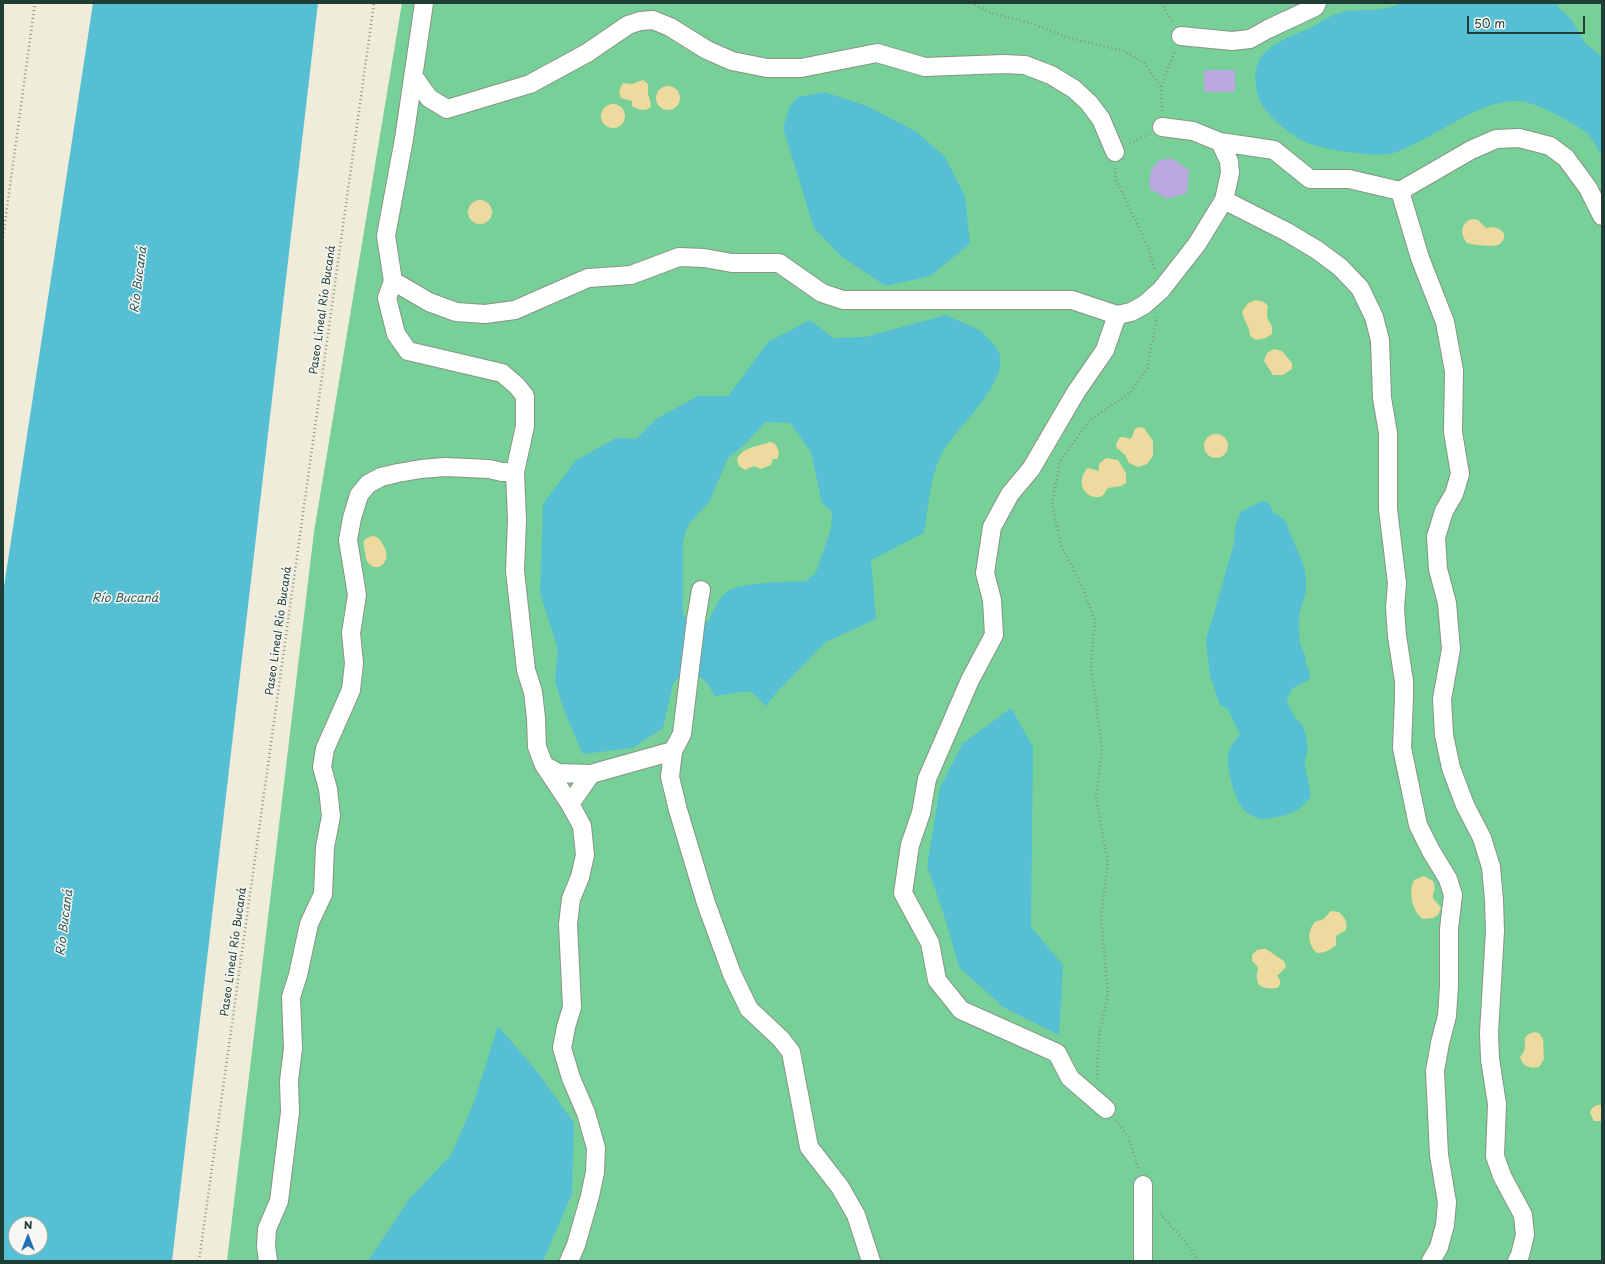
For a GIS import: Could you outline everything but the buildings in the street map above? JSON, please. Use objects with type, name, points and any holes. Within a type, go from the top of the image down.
[{"type":"lane","points":[[424,3],[414,77],[386,236],[393,281],[387,298],[396,334],[408,351],[502,373],[517,386],[525,396],[525,426],[515,472],[517,520],[515,571],[526,670],[534,698],[536,747],[544,765],[570,804],[582,826],[585,855],[580,877],[571,899],[568,924],[572,1007],[562,1048],[571,1078],[586,1113],[596,1148],[595,1172],[590,1196],[576,1245],[568,1261]]},
{"type":"lane","points":[[1181,36],[1232,41],[1250,39],[1315,7],[1317,3]]},
{"type":"lane","points":[[414,77],[429,98],[446,109],[530,84],[587,53],[628,25],[640,21],[654,20],[670,27],[707,50],[732,61],[767,68],[801,68],[877,53],[925,67],[1003,64],[1026,65],[1051,75],[1074,89],[1089,103],[1100,119],[1115,152]]},
{"type":"lane","points":[[1162,127],[1193,132],[1220,142],[1274,150],[1310,179],[1349,179],[1400,191],[1471,150],[1496,139],[1519,138],[1550,146],[1566,158],[1588,188],[1602,216]]},
{"type":"lane","points":[[393,281],[429,302],[456,312],[485,314],[515,310],[588,278],[631,275],[679,257],[704,258],[732,262],[779,262],[822,293],[843,300],[1072,300],[1117,315],[1131,312],[1144,305],[1161,290],[1197,244],[1224,200],[1230,173],[1229,161],[1220,142]]},
{"type":"lane","points":[[1400,191],[1420,258],[1445,322],[1454,371],[1453,432],[1460,474],[1454,494],[1444,511],[1436,537],[1438,569],[1447,603],[1451,649],[1442,699],[1444,735],[1451,768],[1465,805],[1482,838],[1491,867],[1495,931],[1489,1033],[1490,1059],[1497,1104],[1495,1156],[1502,1176],[1523,1215],[1525,1235],[1520,1255],[1516,1261]]},
{"type":"lane","points":[[1224,200],[1287,232],[1317,250],[1340,268],[1360,288],[1374,317],[1380,340],[1382,398],[1388,433],[1388,508],[1397,583],[1397,636],[1404,686],[1402,748],[1418,825],[1431,851],[1448,879],[1453,895],[1449,929],[1449,986],[1447,1016],[1435,1071],[1439,1155],[1447,1202],[1445,1225],[1439,1247],[1431,1261]]},
{"type":"lane","points":[[1106,1109],[1070,1078],[1057,1052],[961,1010],[938,980],[930,943],[903,893],[910,845],[921,813],[928,779],[970,680],[994,635],[992,600],[985,573],[992,527],[1010,494],[1031,469],[1076,392],[1105,350],[1117,315]]},
{"type":"lane","points":[[268,1261],[266,1246],[267,1229],[279,1201],[290,1112],[289,1081],[293,1048],[291,997],[298,975],[309,924],[323,894],[325,847],[331,816],[328,789],[322,768],[325,749],[350,690],[354,663],[351,632],[357,595],[348,540],[352,518],[359,495],[368,484],[398,472],[445,467],[515,472]]},
{"type":"lane","points":[[701,590],[688,675],[682,734],[673,751],[670,777],[678,810],[706,903],[732,974],[749,1009],[781,1040],[791,1052],[809,1147],[840,1187],[856,1215],[871,1261]]},
{"type":"lane","points":[[544,765],[558,774],[591,774],[673,751]]},
{"type":"lane","points":[[570,804],[591,774]]},
{"type":"lane","points":[[1143,1185],[1143,1261]]},
{"type":"path","points":[[3,237],[35,3]]},
{"type":"path","name":"Paseo Lineal Río Bucaná","points":[[199,1261],[374,3]]},
{"type":"path","points":[[971,3],[991,13],[1033,24],[1069,38],[1124,51],[1144,64],[1161,87],[1162,127],[1115,152],[1116,180],[1148,247],[1161,290],[1147,368],[1131,392],[1090,420],[1060,461],[1052,504],[1061,545],[1083,588],[1095,621],[1091,667],[1102,748],[1096,799],[1108,862],[1101,917],[1108,994],[1099,1036],[1096,1074],[1098,1081]]},
{"type":"path","points":[[1106,1109],[1128,1136],[1143,1185]]},
{"type":"path","points":[[1157,1211],[1184,1240],[1199,1261]]},
{"type":"green space","points":[[402,3],[1602,3],[1602,1261],[227,1261],[314,532]]},
{"type":"sand","points":[[643,80],[648,84],[648,94],[651,107],[644,110],[632,106],[632,101],[621,98],[619,91],[623,83],[632,84]]},
{"type":"sand","points":[[668,86],[673,87],[679,93],[679,103],[673,109],[668,110],[663,109],[657,103],[656,98],[657,93],[663,87]]},
{"type":"sand","points":[[613,104],[618,105],[624,111],[624,121],[618,127],[613,128],[608,127],[602,121],[601,116],[602,111],[608,105]]},
{"type":"sand","points":[[480,200],[485,201],[491,207],[491,217],[485,223],[480,224],[475,223],[469,217],[468,212],[469,207],[475,201]]},
{"type":"sand","points":[[1472,219],[1478,220],[1486,228],[1496,228],[1503,232],[1504,238],[1502,242],[1498,245],[1492,246],[1467,243],[1463,236],[1462,229],[1465,223]]},
{"type":"sand","points":[[1256,300],[1264,302],[1268,306],[1267,316],[1271,325],[1272,334],[1266,338],[1256,340],[1250,336],[1242,312],[1248,303]]},
{"type":"sand","points":[[1274,349],[1282,351],[1292,363],[1292,369],[1283,375],[1273,375],[1264,361],[1267,353]]},
{"type":"sand","points":[[1138,427],[1144,428],[1153,441],[1153,456],[1147,464],[1138,467],[1129,463],[1125,455],[1117,448],[1116,444],[1120,437],[1130,439],[1135,429]]},
{"type":"sand","points":[[1216,434],[1221,435],[1227,441],[1227,451],[1221,457],[1216,458],[1211,457],[1205,451],[1204,446],[1205,441],[1211,435]]},
{"type":"sand","points":[[769,442],[776,445],[779,454],[777,459],[773,459],[771,465],[761,469],[754,466],[745,470],[739,466],[737,460],[742,452]]},
{"type":"sand","points":[[1106,458],[1118,460],[1126,473],[1126,483],[1121,486],[1108,488],[1100,497],[1094,497],[1085,492],[1082,477],[1088,468],[1099,471],[1099,464]]},
{"type":"sand","points":[[371,536],[378,538],[386,551],[385,561],[379,567],[371,565],[366,559],[364,540]]},
{"type":"sand","points":[[1424,876],[1433,881],[1435,887],[1433,898],[1441,908],[1438,915],[1433,918],[1423,919],[1416,911],[1412,901],[1411,890],[1414,880]]},
{"type":"sand","points":[[1331,911],[1339,912],[1343,916],[1346,920],[1346,930],[1336,936],[1336,945],[1334,947],[1325,952],[1317,953],[1311,945],[1309,937],[1311,929],[1316,921],[1323,919]]},
{"type":"sand","points":[[1266,949],[1284,961],[1286,967],[1277,976],[1280,985],[1277,988],[1264,988],[1257,982],[1258,968],[1252,961],[1252,955],[1257,950]]},
{"type":"sand","points":[[1534,1032],[1539,1033],[1543,1039],[1544,1059],[1539,1067],[1533,1068],[1525,1065],[1520,1057],[1524,1052],[1526,1036]]},
{"type":"sand","points":[[1597,1105],[1602,1105],[1602,1121],[1594,1121],[1590,1113],[1592,1108]]},
{"type":"water","name":"Río Bucaná","points":[[93,3],[318,3],[172,1261],[3,1261],[3,593]]},
{"type":"water","points":[[1401,3],[1556,3],[1571,19],[1585,43],[1602,57],[1602,156],[1593,140],[1583,130],[1545,109],[1519,101],[1490,105],[1398,152],[1383,155],[1341,151],[1310,144],[1289,132],[1274,120],[1265,110],[1260,101],[1256,84],[1256,71],[1259,60],[1266,51],[1286,38],[1312,27],[1336,14],[1355,10],[1385,8]]},
{"type":"water","points":[[824,92],[867,106],[917,132],[945,157],[965,196],[970,244],[930,276],[886,286],[842,257],[814,228],[783,128],[789,108],[798,97]]},
{"type":"water","points":[[946,315],[982,332],[998,350],[1000,364],[997,376],[990,389],[945,448],[940,457],[933,478],[924,533],[871,560],[876,619],[826,642],[776,693],[766,706],[750,691],[715,696],[705,681],[699,676],[681,674],[673,684],[663,728],[633,748],[583,754],[565,713],[555,681],[558,649],[540,594],[543,504],[575,461],[616,438],[636,439],[656,419],[698,396],[728,396],[768,342],[810,320],[833,338],[865,337]],"holes":[[[766,422],[790,423],[811,452],[822,503],[832,512],[831,529],[816,572],[806,581],[752,584],[732,589],[726,592],[716,606],[708,622],[683,616],[683,541],[688,525],[709,502],[728,458],[744,445]]]},
{"type":"water","points":[[1263,501],[1270,504],[1273,512],[1285,520],[1304,567],[1306,578],[1306,591],[1299,615],[1299,631],[1300,644],[1306,657],[1305,662],[1309,671],[1310,679],[1295,687],[1290,692],[1287,702],[1295,717],[1302,725],[1306,735],[1308,751],[1305,759],[1305,766],[1311,796],[1300,808],[1292,813],[1261,819],[1248,814],[1240,804],[1235,793],[1229,771],[1228,755],[1231,746],[1240,734],[1227,708],[1220,705],[1210,676],[1206,639],[1234,543],[1236,524],[1240,513]]},
{"type":"water","points":[[1011,708],[1033,747],[1031,927],[1063,965],[1059,1035],[1003,1007],[959,967],[943,912],[927,866],[940,788],[962,744]]},
{"type":"water","points":[[498,1026],[536,1070],[574,1123],[572,1194],[543,1261],[368,1261],[410,1198],[451,1155],[474,1102]]}]
